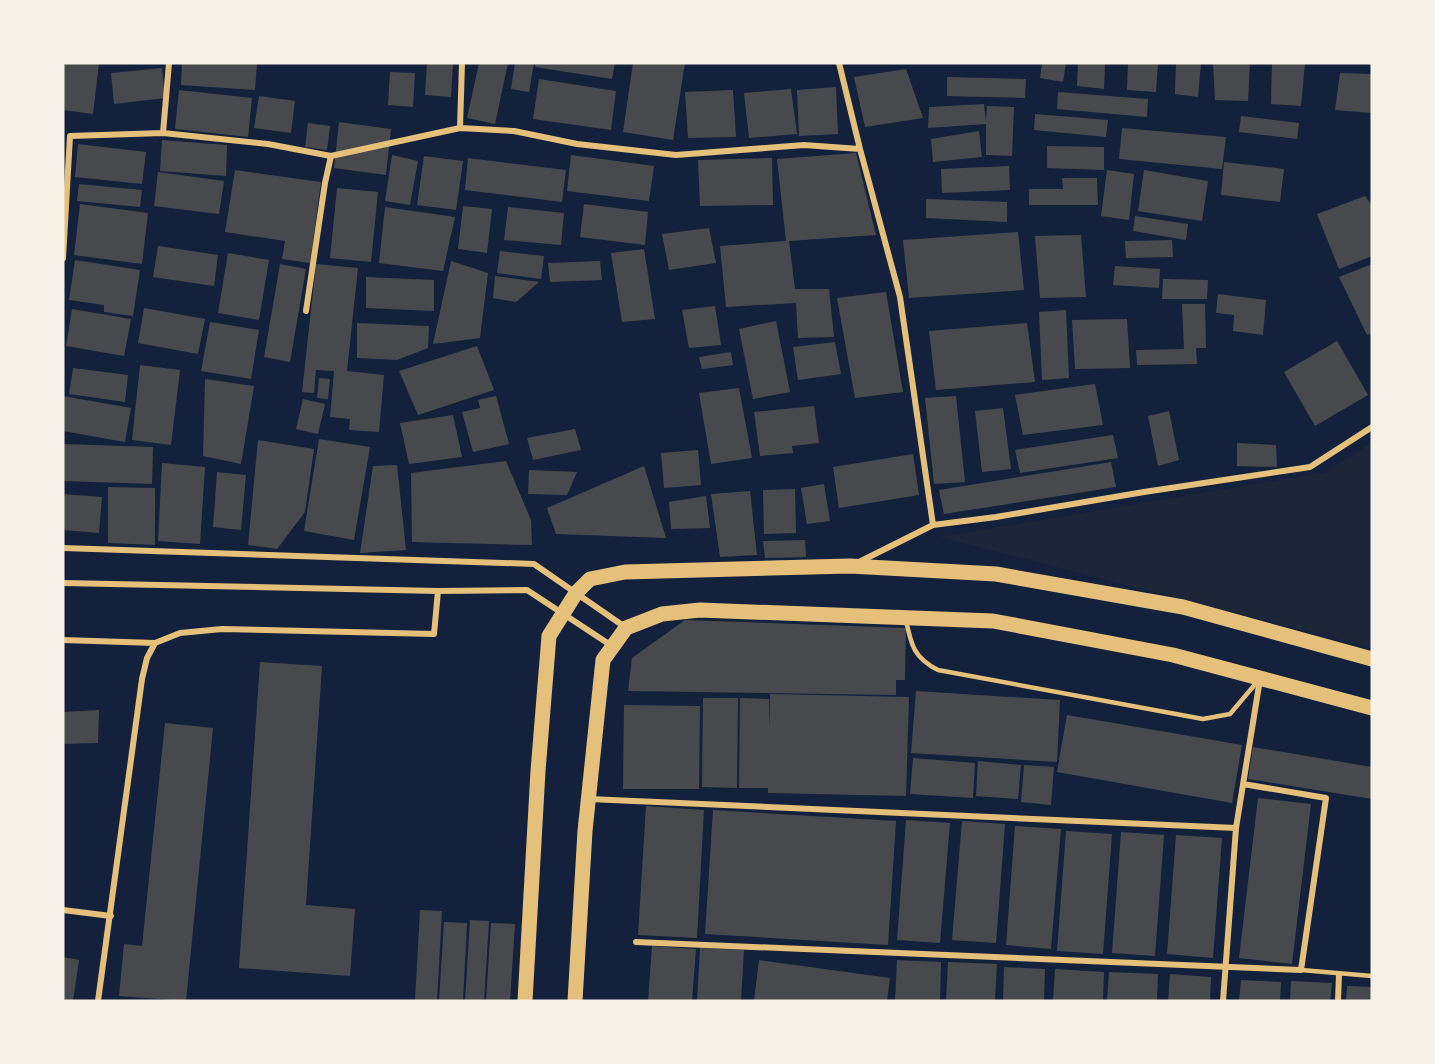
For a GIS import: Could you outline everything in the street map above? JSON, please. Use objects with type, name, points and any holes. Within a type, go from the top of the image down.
[{"type":"main road","points":[[525,1001],[538,771],[549,636],[576,593],[590,579],[625,572],[850,566],[996,574],[1183,607],[1372,659]]},
{"type":"main road","points":[[575,1001],[588,799],[603,660],[626,628],[662,614],[700,610],[993,621],[1173,655],[1372,708]]},
{"type":"street","points":[[163,134],[169,63]]},
{"type":"street","points":[[460,128],[462,63]]},
{"type":"street","points":[[839,63],[900,297],[933,525]]},
{"type":"street","points":[[63,258],[66,135],[163,134],[268,144],[332,156],[460,128],[514,131],[577,144],[676,155],[804,145],[860,149]]},
{"type":"street","points":[[306,311],[325,183],[332,156]]},
{"type":"street","points":[[850,566],[933,525],[1310,467],[1372,427]]},
{"type":"street","points":[[63,548],[534,564],[626,628]]},
{"type":"street","points":[[63,583],[438,591],[527,590],[612,646]]},
{"type":"street","points":[[63,640],[154,643],[180,633],[222,629],[434,634],[438,591]]},
{"type":"street","points":[[98,1001],[142,679],[147,658],[154,643]]},
{"type":"street","points":[[1223,1001],[1236,828],[1260,678]]},
{"type":"street","points":[[636,942],[1301,970],[1326,798],[1243,784]]},
{"type":"street","points":[[588,799],[1236,828]]},
{"type":"street","points":[[63,910],[111,916]]},
{"type":"street","points":[[1338,1001],[1339,974]]},
{"type":"lane","points":[[905,618],[911,644],[922,662],[938,670],[1203,719],[1230,714],[1260,678]]},
{"type":"lane","points":[[1301,970],[1372,976]]},
{"type":"shaded area","points":[[1372,442],[1372,648],[940,537],[1326,472]]},
{"type":"building","points":[[63,63],[99,63],[93,114],[63,110]]},
{"type":"building","points":[[182,63],[257,63],[255,90],[181,85]]},
{"type":"building","points":[[427,63],[453,64],[451,97],[425,95]]},
{"type":"building","points":[[479,63],[508,63],[495,124],[467,118]]},
{"type":"building","points":[[515,63],[534,63],[529,92],[511,89]]},
{"type":"building","points":[[536,63],[615,63],[612,79],[535,67]]},
{"type":"building","points":[[633,63],[685,63],[673,140],[623,132]]},
{"type":"building","points":[[1042,63],[1066,63],[1063,82],[1040,78]]},
{"type":"building","points":[[1078,63],[1105,63],[1104,89],[1077,86]]},
{"type":"building","points":[[1128,63],[1158,63],[1156,92],[1127,90]]},
{"type":"building","points":[[1176,63],[1201,63],[1198,97],[1175,94]]},
{"type":"building","points":[[1213,63],[1250,63],[1248,101],[1215,100]]},
{"type":"building","points":[[1272,63],[1305,63],[1301,106],[1271,104]]},
{"type":"building","points":[[162,68],[165,98],[114,104],[111,73]]},
{"type":"building","points":[[906,69],[923,118],[865,127],[854,77]]},
{"type":"building","points":[[390,72],[415,73],[413,107],[388,105]]},
{"type":"building","points":[[1340,73],[1372,74],[1372,113],[1335,110]]},
{"type":"building","points":[[947,77],[1026,79],[1025,98],[947,96]]},
{"type":"building","points":[[539,79],[616,91],[611,130],[533,119]]},
{"type":"building","points":[[836,87],[838,134],[799,136],[797,90]]},
{"type":"building","points":[[791,89],[797,134],[749,138],[744,93]]},
{"type":"building","points":[[179,90],[252,98],[248,137],[175,129]]},
{"type":"building","points":[[733,90],[736,137],[688,138],[685,92]]},
{"type":"building","points":[[1058,92],[1148,99],[1147,117],[1057,109]]},
{"type":"building","points":[[259,96],[295,101],[291,133],[254,128]]},
{"type":"building","points":[[984,104],[986,122],[987,106],[1014,107],[1012,156],[986,155],[986,124],[928,128],[929,107]]},
{"type":"building","points":[[1035,114],[1108,120],[1106,137],[1034,130]]},
{"type":"building","points":[[1241,116],[1299,123],[1297,139],[1239,132]]},
{"type":"building","points":[[339,122],[391,129],[386,175],[334,168]]},
{"type":"building","points":[[308,123],[330,126],[327,150],[305,147]]},
{"type":"building","points":[[1122,128],[1226,137],[1222,169],[1119,159]]},
{"type":"building","points":[[979,131],[982,157],[933,162],[931,139]]},
{"type":"building","points":[[162,140],[227,145],[226,176],[160,171]]},
{"type":"building","points":[[78,144],[146,152],[142,184],[75,177]]},
{"type":"building","points":[[1047,146],[1104,147],[1104,170],[1047,168]]},
{"type":"building","points":[[856,153],[876,235],[789,241],[795,289],[829,289],[834,337],[798,338],[796,303],[726,307],[720,246],[786,241],[777,159]]},
{"type":"building","points":[[392,155],[418,161],[410,205],[385,201]]},
{"type":"building","points":[[571,155],[654,166],[649,201],[567,191]]},
{"type":"building","points":[[424,156],[463,161],[456,210],[417,205]]},
{"type":"building","points":[[468,158],[566,170],[562,202],[465,190]]},
{"type":"building","points":[[772,158],[773,205],[700,206],[698,160]]},
{"type":"building","points":[[1224,162],[1284,169],[1280,202],[1221,195]]},
{"type":"building","points":[[1009,166],[1010,190],[942,193],[941,169]]},
{"type":"building","points":[[235,170],[321,182],[310,263],[282,259],[285,241],[225,232]]},
{"type":"building","points":[[1107,170],[1134,174],[1129,220],[1101,216]]},
{"type":"building","points":[[1144,170],[1208,181],[1202,221],[1138,211]]},
{"type":"building","points":[[158,172],[224,181],[219,214],[154,206]]},
{"type":"building","points":[[1062,178],[1097,178],[1098,205],[1029,205],[1029,189],[1063,189]]},
{"type":"building","points":[[79,184],[142,190],[140,207],[77,201]]},
{"type":"building","points":[[337,188],[378,192],[371,262],[330,258]]},
{"type":"building","points":[[1365,196],[1372,205],[1372,256],[1339,269],[1317,214]]},
{"type":"building","points":[[926,199],[1007,202],[1007,222],[926,218]]},
{"type":"building","points":[[80,204],[148,213],[142,264],[74,255]]},
{"type":"building","points":[[584,204],[648,212],[645,245],[580,237]]},
{"type":"building","points":[[463,206],[492,209],[487,253],[458,249]]},
{"type":"building","points":[[385,207],[455,217],[443,271],[379,263]]},
{"type":"building","points":[[508,207],[564,213],[561,245],[504,240]]},
{"type":"building","points":[[1135,216],[1188,224],[1186,240],[1133,231]]},
{"type":"building","points":[[709,228],[716,263],[669,270],[662,234]]},
{"type":"building","points":[[1018,232],[1024,290],[909,298],[903,240]]},
{"type":"building","points":[[1081,235],[1086,297],[1040,298],[1035,236]]},
{"type":"building","points":[[1172,240],[1173,257],[1126,258],[1125,241]]},
{"type":"building","points":[[158,246],[218,255],[214,286],[153,277]]},
{"type":"building","points":[[644,249],[655,319],[622,322],[611,253]]},
{"type":"building","points":[[500,251],[544,256],[541,279],[497,273]]},
{"type":"building","points":[[228,253],[269,260],[259,320],[218,313]]},
{"type":"building","points":[[75,260],[140,270],[133,316],[104,312],[104,305],[69,300]]},
{"type":"building","points":[[451,261],[488,273],[480,338],[433,344]]},
{"type":"building","points":[[600,261],[602,280],[550,282],[548,263]]},
{"type":"building","points":[[280,264],[306,269],[290,362],[264,357]]},
{"type":"building","points":[[316,264],[358,268],[347,371],[384,375],[379,432],[349,430],[350,419],[330,417],[334,371],[316,370],[314,393],[302,392]]},
{"type":"building","points":[[1372,264],[1372,333],[1367,335],[1339,277]]},
{"type":"building","points":[[1115,266],[1160,269],[1159,288],[1113,285]]},
{"type":"building","points":[[495,276],[539,282],[516,302],[493,298]]},
{"type":"building","points":[[366,277],[434,280],[434,311],[366,308]]},
{"type":"building","points":[[1163,279],[1208,280],[1207,299],[1162,299]]},
{"type":"building","points":[[886,292],[903,392],[855,398],[837,298]]},
{"type":"building","points":[[1218,294],[1266,300],[1263,335],[1233,331],[1234,315],[1216,313]]},
{"type":"building","points":[[1182,304],[1205,304],[1206,348],[1196,348],[1197,364],[1137,365],[1136,350],[1184,349]]},
{"type":"building","points":[[715,306],[721,345],[689,348],[682,310]]},
{"type":"building","points":[[144,308],[205,319],[198,354],[138,343]]},
{"type":"building","points":[[72,309],[131,319],[124,356],[66,346]]},
{"type":"building","points":[[1066,310],[1069,378],[1042,380],[1039,312]]},
{"type":"building","points":[[1127,319],[1130,368],[1075,369],[1072,320]]},
{"type":"building","points":[[776,321],[790,392],[753,399],[739,329]]},
{"type":"building","points":[[210,322],[259,330],[251,379],[201,371]]},
{"type":"building","points":[[357,323],[429,326],[428,348],[397,360],[357,358]]},
{"type":"building","points":[[1027,323],[1035,382],[936,390],[929,331]]},
{"type":"building","points":[[1337,341],[1368,395],[1315,426],[1284,372]]},
{"type":"building","points":[[835,342],[841,374],[798,380],[793,347]]},
{"type":"building","points":[[477,346],[494,390],[418,415],[399,371]]},
{"type":"building","points":[[731,352],[733,365],[702,369],[699,357]]},
{"type":"building","points":[[140,365],[180,370],[171,445],[132,440]]},
{"type":"building","points":[[73,368],[128,375],[125,402],[69,394]]},
{"type":"building","points":[[319,378],[330,379],[328,399],[317,398]]},
{"type":"building","points":[[205,379],[254,386],[241,464],[203,456]]},
{"type":"building","points":[[1095,384],[1103,425],[1023,435],[1015,395]]},
{"type":"building","points":[[739,388],[752,458],[711,464],[699,393]]},
{"type":"building","points":[[63,396],[131,408],[125,442],[63,431]]},
{"type":"building","points":[[496,396],[509,444],[473,452],[462,412],[480,408],[478,400]]},
{"type":"building","points":[[956,396],[965,482],[934,484],[925,398]]},
{"type":"building","points":[[303,399],[325,404],[318,434],[296,429]]},
{"type":"building","points":[[814,406],[819,443],[792,446],[793,453],[760,456],[754,412]]},
{"type":"building","points":[[1003,408],[1011,469],[982,472],[975,411]]},
{"type":"building","points":[[1169,411],[1179,460],[1158,466],[1148,416]]},
{"type":"building","points":[[453,415],[462,457],[409,464],[400,423]]},
{"type":"building","points":[[575,429],[581,450],[533,460],[527,438]]},
{"type":"building","points":[[1113,435],[1118,458],[1020,473],[1015,450]]},
{"type":"building","points":[[319,439],[370,447],[354,540],[304,531]]},
{"type":"building","points":[[258,440],[314,449],[305,512],[277,549],[248,545]]},
{"type":"building","points":[[1237,443],[1276,445],[1277,467],[1237,466]]},
{"type":"building","points":[[63,444],[153,447],[152,484],[63,481]]},
{"type":"building","points":[[698,450],[701,485],[664,488],[661,453]]},
{"type":"building","points":[[913,454],[919,495],[839,508],[833,467]]},
{"type":"building","points":[[506,461],[531,520],[532,545],[412,542],[411,473]]},
{"type":"building","points":[[1111,462],[1116,487],[944,514],[939,490]]},
{"type":"building","points":[[162,463],[205,467],[200,544],[158,541]]},
{"type":"building","points":[[397,465],[406,550],[360,553],[373,466]]},
{"type":"building","points":[[644,466],[666,538],[556,534],[547,508]]},
{"type":"building","points":[[529,470],[577,472],[567,495],[528,494]]},
{"type":"building","points":[[217,472],[246,475],[241,530],[213,527]]},
{"type":"building","points":[[824,484],[830,521],[807,524],[801,488]]},
{"type":"building","points":[[108,487],[155,488],[155,545],[108,543]]},
{"type":"building","points":[[795,489],[796,533],[764,534],[763,490]]},
{"type":"building","points":[[750,491],[757,555],[720,557],[711,494]]},
{"type":"building","points":[[63,494],[102,497],[99,533],[63,530]]},
{"type":"building","points":[[706,496],[710,528],[671,529],[669,502]]},
{"type":"building","points":[[805,540],[806,557],[765,558],[763,541]]},
{"type":"building","points":[[685,620],[906,628],[905,680],[896,680],[896,695],[628,691],[632,658]]},
{"type":"building","points":[[260,662],[322,666],[306,905],[355,909],[350,976],[239,968]]},
{"type":"building","points":[[916,691],[1060,700],[1057,762],[911,753]]},
{"type":"building","points":[[770,694],[909,697],[906,796],[768,793],[768,788],[739,788],[740,698],[769,699],[770,729]]},
{"type":"building","points":[[703,698],[738,698],[737,788],[702,787]]},
{"type":"building","points":[[624,705],[700,706],[699,789],[623,789]]},
{"type":"building","points":[[99,710],[98,743],[63,744],[63,712]]},
{"type":"building","points":[[1067,715],[1242,745],[1232,803],[1057,772]]},
{"type":"building","points":[[165,723],[213,728],[186,1001],[119,996],[124,944],[142,946]]},
{"type":"building","points":[[1253,747],[1372,767],[1372,799],[1248,779]]},
{"type":"building","points":[[913,758],[975,763],[973,798],[910,794]]},
{"type":"building","points":[[978,761],[1021,765],[1018,799],[976,796]]},
{"type":"building","points":[[1024,765],[1054,767],[1051,805],[1021,802]]},
{"type":"building","points":[[1258,798],[1311,804],[1292,964],[1239,958]]},
{"type":"building","points":[[646,806],[704,810],[697,938],[638,935]]},
{"type":"building","points":[[713,810],[896,821],[888,945],[705,934]]},
{"type":"building","points":[[906,820],[950,823],[940,943],[897,940]]},
{"type":"building","points":[[962,821],[1005,824],[996,943],[952,940]]},
{"type":"building","points":[[1015,826],[1061,829],[1051,949],[1006,945]]},
{"type":"building","points":[[1066,831],[1112,834],[1103,954],[1057,951]]},
{"type":"building","points":[[1121,832],[1164,835],[1155,956],[1112,953]]},
{"type":"building","points":[[1176,835],[1222,838],[1213,958],[1167,954]]},
{"type":"building","points":[[420,910],[442,911],[437,1001],[415,1001]]},
{"type":"building","points":[[470,920],[489,921],[484,1001],[465,1001]]},
{"type":"building","points":[[444,922],[467,923],[463,1001],[439,1001]]},
{"type":"building","points":[[491,923],[515,924],[510,1001],[486,1001]]},
{"type":"building","points":[[652,946],[696,949],[692,1001],[648,1001]]},
{"type":"building","points":[[700,948],[744,950],[741,1001],[697,1001]]},
{"type":"building","points":[[63,957],[79,960],[73,1001],[63,1001]]},
{"type":"building","points":[[759,960],[890,978],[887,1001],[754,1001]]},
{"type":"building","points":[[897,960],[941,962],[940,1001],[895,1001]]},
{"type":"building","points":[[948,962],[997,964],[995,1001],[946,1001]]},
{"type":"building","points":[[1004,967],[1045,969],[1044,1001],[1003,1001]]},
{"type":"building","points":[[1055,969],[1104,972],[1103,1001],[1053,1001]]},
{"type":"building","points":[[1109,972],[1158,974],[1157,1001],[1107,1001]]},
{"type":"building","points":[[1170,974],[1211,977],[1210,1001],[1168,1001]]},
{"type":"building","points":[[1241,980],[1281,982],[1280,1001],[1239,1001]]},
{"type":"building","points":[[1291,981],[1332,983],[1330,1001],[1290,1001]]},
{"type":"building","points":[[1347,986],[1372,987],[1372,1001],[1346,1001]]}]
